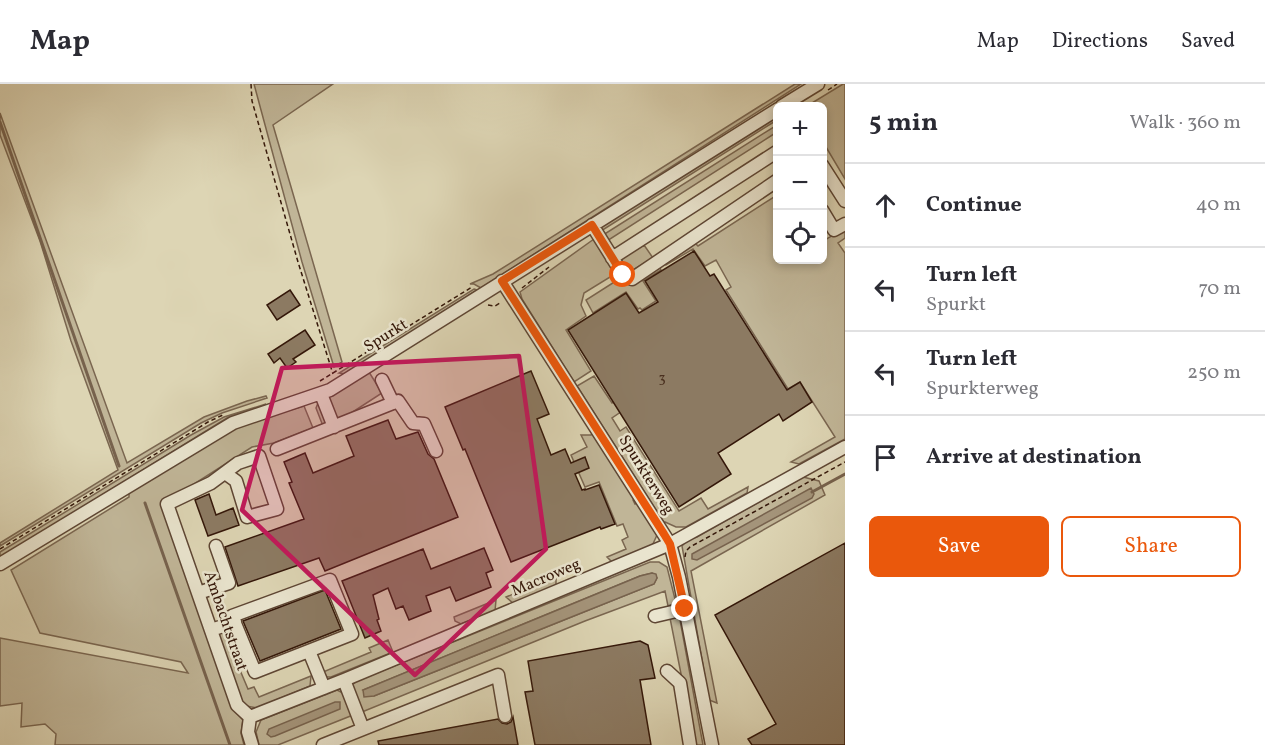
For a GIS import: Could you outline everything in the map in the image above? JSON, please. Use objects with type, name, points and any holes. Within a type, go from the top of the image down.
[{"type":"street","points":[[789,102],[818,84]]},
{"type":"street","name":"Spurkt","points":[[0,564],[233,423],[321,394],[339,385],[773,112]]},
{"type":"street","points":[[612,258],[773,154]]},
{"type":"street","points":[[827,173],[845,201]]},
{"type":"street","points":[[592,225],[623,275],[632,279],[773,183]]},
{"type":"street","points":[[827,218],[834,230],[845,224]]},
{"type":"street","name":"Spurkterweg","points":[[502,281],[670,544],[712,745]]},
{"type":"street","points":[[382,380],[393,403]]},
{"type":"street","points":[[321,394],[334,427]]},
{"type":"street","points":[[277,449],[398,400],[412,423],[424,424],[436,451]]},
{"type":"street","name":"Macroweg","points":[[250,717],[670,544],[845,447]]},
{"type":"street","points":[[259,456],[277,509],[247,517],[236,481],[225,473],[238,463],[259,456]]},
{"type":"street","name":"Ambachtstraat","points":[[225,473],[211,483],[167,504],[237,705],[250,717]]},
{"type":"street","points":[[198,593],[229,583],[216,546]]},
{"type":"street","points":[[330,580],[352,634],[255,672],[235,622],[232,616],[330,580]]},
{"type":"street","points":[[655,616],[685,609]]},
{"type":"street","points":[[211,630],[235,622]]},
{"type":"street","points":[[309,651],[324,688]]},
{"type":"street","points":[[667,671],[680,683],[690,745]]},
{"type":"street","points":[[322,745],[498,675],[505,716]]},
{"type":"street","points":[[344,680],[363,729]]},
{"type":"street","points":[[250,717],[248,732],[252,745]]},
{"type":"path","points":[[251,84],[252,101],[298,262],[330,365],[339,385]]},
{"type":"path","points":[[685,557],[690,547],[845,462]]},
{"type":"highlighted area","points":[[519,356],[546,549],[415,675],[242,510],[282,368]]},
{"type":"shaded area","points":[[254,84],[333,84],[273,125],[342,362],[334,367],[302,262]]},
{"type":"shaded area","points":[[795,84],[801,84],[481,288],[470,284],[493,274]]},
{"type":"shaded area","points":[[845,84],[845,179],[827,149],[827,102],[814,102]]},
{"type":"shaded area","points":[[0,113],[127,463],[204,417],[247,401],[266,396],[267,398],[222,413],[201,423],[0,546],[0,543],[118,470],[71,341],[40,241],[0,135]]},
{"type":"shaded area","points":[[773,117],[773,123],[601,231],[600,226]]},
{"type":"shaded area","points":[[773,128],[773,135],[607,241],[603,235]]},
{"type":"shaded area","points":[[773,198],[773,264],[827,264],[827,239],[845,228],[845,238],[838,243],[845,253],[845,439],[799,464],[791,462],[835,437],[800,382],[788,389],[726,290],[731,287],[716,260],[705,266],[693,249],[666,265],[665,262],[694,242],[698,246]]},
{"type":"shaded area","points":[[594,239],[615,274],[584,293],[581,305],[586,316],[566,330],[591,371],[574,382],[522,299],[520,292]]},
{"type":"shaded area","points":[[644,245],[653,258],[633,270],[627,270],[621,262],[622,258]]},
{"type":"shaded area","points":[[659,266],[661,270],[643,281],[656,301],[642,310],[638,309],[626,292],[593,313],[586,300],[619,279],[629,283],[634,282]]},
{"type":"shaded area","points":[[474,289],[477,290],[346,374],[339,373]]},
{"type":"shaded area","points":[[369,372],[382,393],[345,417],[323,426],[316,408],[318,403]]},
{"type":"shaded area","points":[[594,376],[612,403],[626,395],[631,405],[612,418],[620,431],[626,427],[679,511],[701,498],[708,509],[748,487],[747,493],[686,527],[664,523],[577,386]]},
{"type":"shaded area","points":[[266,404],[227,418],[0,558],[0,552],[191,435],[224,417]]},
{"type":"shaded area","points":[[304,406],[313,428],[274,443],[252,447],[161,505],[232,708],[243,720],[241,733],[244,745],[55,745],[56,734],[45,724],[21,727],[22,703],[0,706],[0,638],[188,673],[181,662],[40,633],[11,570],[129,497],[129,491],[243,424]]},
{"type":"shaded area","points":[[594,432],[636,498],[633,500],[635,504],[638,503],[657,535],[652,546],[617,562],[612,562],[607,557],[626,549],[622,540],[628,537],[623,524],[617,526],[599,482],[585,487],[571,455],[587,447],[581,435],[591,435]]},
{"type":"shaded area","points":[[803,477],[819,481],[825,495],[691,571],[717,703],[709,700],[682,546],[687,540],[697,537]]},
{"type":"shaded area","points":[[811,488],[814,494],[812,498],[697,560],[692,559],[692,554]]},
{"type":"shaded area","points":[[650,562],[659,562],[667,567],[676,603],[668,606],[665,591],[585,621],[362,712],[352,685]],"holes":[[[652,573],[657,578],[654,584],[374,696],[363,690],[640,576]]]},
{"type":"shaded area","points":[[652,573],[656,574],[657,578],[654,584],[374,696],[364,697],[363,690]]},
{"type":"shaded area","points":[[556,577],[556,585],[514,604],[506,597]]},
{"type":"shaded area","points":[[496,600],[495,611],[461,624],[455,621],[454,617]]},
{"type":"shaded area","points":[[675,617],[680,620],[703,745],[695,745],[670,618]]},
{"type":"shaded area","points":[[223,630],[248,689],[254,687],[259,697],[311,676],[310,686],[257,708],[246,706],[242,701],[218,636],[218,633]]},
{"type":"shaded area","points":[[388,640],[393,652],[331,677],[327,677],[323,672],[371,652],[369,648]]},
{"type":"shaded area","points":[[337,690],[345,694],[353,715],[278,745],[259,745],[256,732],[261,720]]},
{"type":"shaded area","points":[[340,702],[340,709],[275,736],[271,737],[267,734],[269,729]]},
{"type":"building","points":[[694,251],[710,276],[714,274],[787,390],[800,382],[812,402],[783,421],[779,414],[718,453],[731,474],[679,507],[568,330],[626,293],[639,313],[658,302],[645,281]]},
{"type":"building","points":[[290,290],[300,305],[277,320],[267,305]]},
{"type":"building","points":[[305,330],[315,345],[293,359],[296,362],[287,368],[280,358],[274,363],[268,354]]},
{"type":"building","points":[[531,371],[549,414],[537,419],[551,455],[565,449],[571,463],[585,457],[589,468],[575,474],[582,490],[599,485],[615,524],[601,529],[600,527],[511,562],[465,449],[463,450],[445,407]]},
{"type":"building","points":[[388,420],[396,439],[418,432],[428,454],[434,459],[458,517],[325,571],[319,558],[238,586],[225,547],[304,519],[289,483],[292,482],[284,462],[305,453],[313,473],[354,456],[346,436]]},
{"type":"building","points":[[209,494],[216,515],[233,508],[239,525],[208,536],[195,500]]},
{"type":"building","points":[[845,543],[845,745],[752,745],[748,739],[776,724],[715,615]]},
{"type":"building","points":[[484,548],[493,570],[486,573],[491,587],[456,601],[450,587],[426,596],[431,611],[409,620],[403,606],[396,609],[388,588],[373,595],[381,631],[365,638],[342,581],[423,549],[431,569]]},
{"type":"building","points":[[325,590],[341,629],[260,661],[243,621]]},
{"type":"building","points":[[640,641],[648,645],[655,678],[640,680],[651,745],[535,745],[525,692],[533,691],[528,661]]},
{"type":"building","points":[[513,717],[518,745],[379,745],[378,741],[498,719],[507,724]]},
{"type":"waterway","points":[[0,122],[119,466]]},
{"type":"waterway","points":[[812,492],[845,474]]},
{"type":"waterway","points":[[145,503],[230,745]]},
{"type":"route","points":[[623,275],[592,225],[502,281],[670,544],[685,609]]}]
